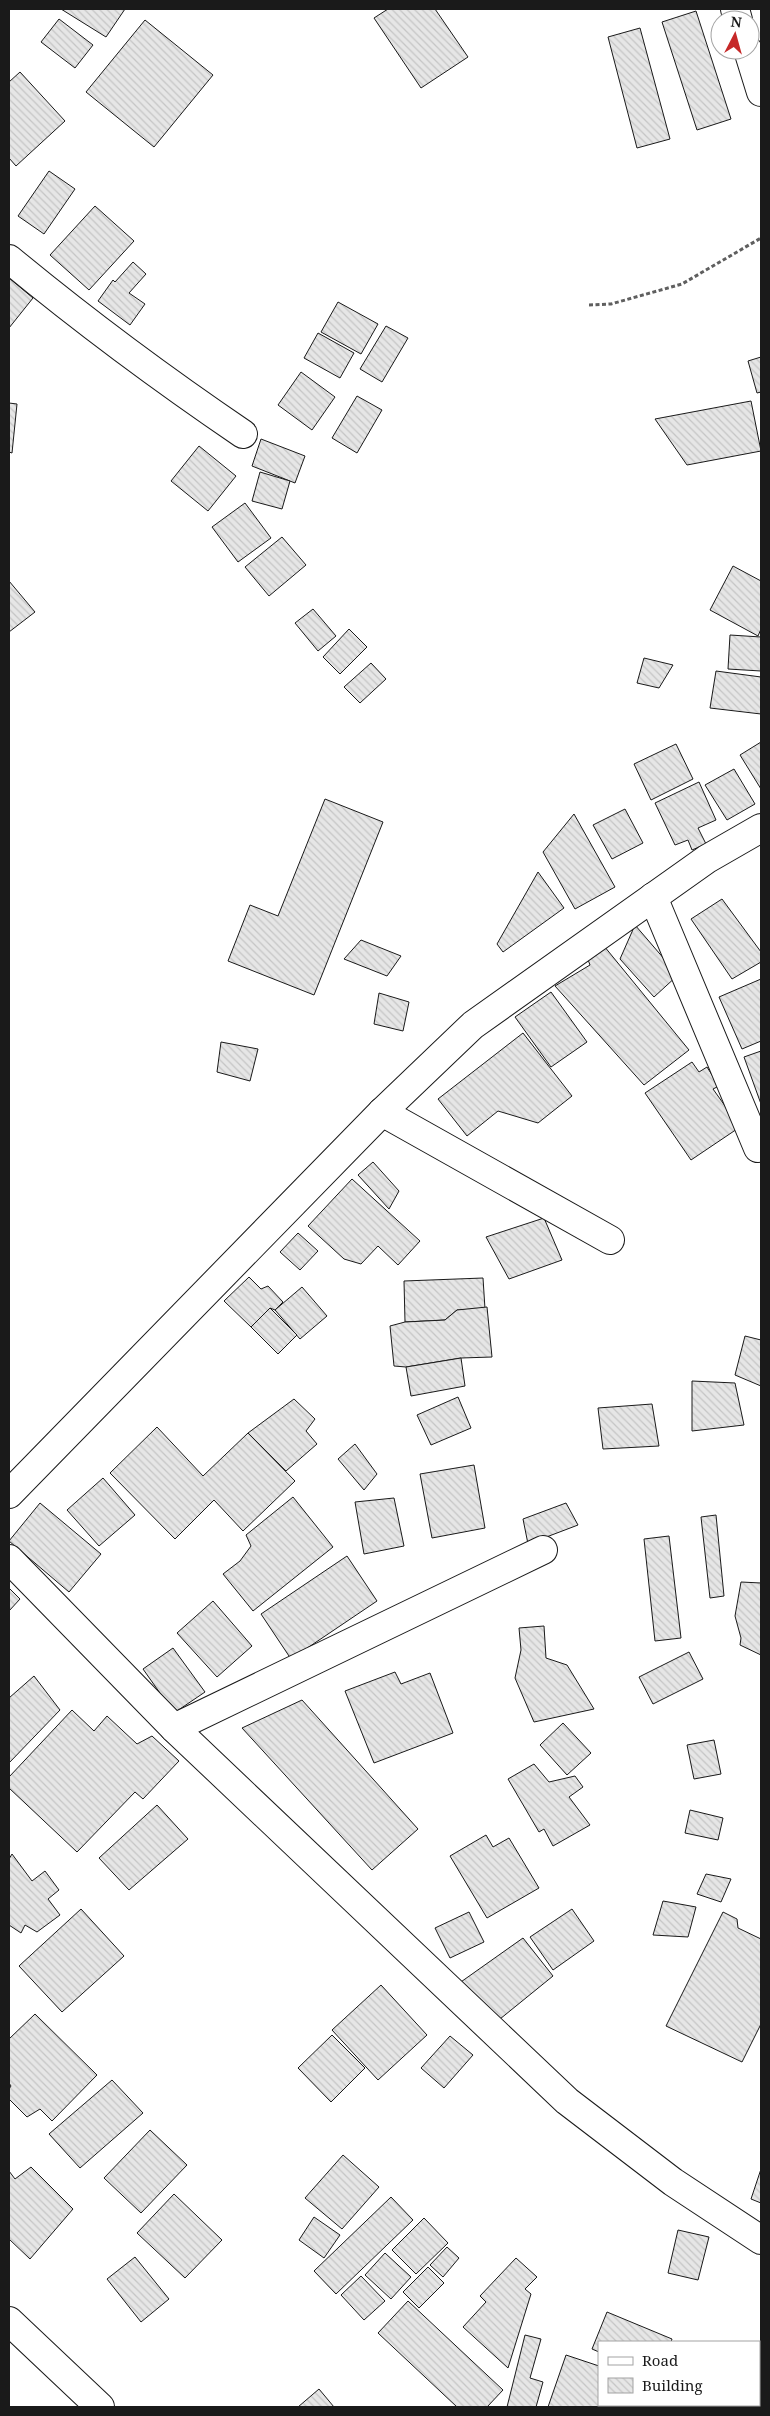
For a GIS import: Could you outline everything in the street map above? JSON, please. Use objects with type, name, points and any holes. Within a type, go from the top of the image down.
[{"type":"street","points":[[751,60],[761,92]]},
{"type":"street","points":[[9,258],[69,308],[161,378],[243,434]]},
{"type":"street","points":[[9,1494],[382,1112],[473,1025],[707,859],[761,828]]},
{"type":"street","points":[[653,897],[758,1148]]},
{"type":"street","points":[[382,1112],[610,1240]]},
{"type":"street","points":[[174,1728],[544,1550]]},
{"type":"street","points":[[9,1559],[174,1728],[566,2101],[673,2182],[761,2240]]},
{"type":"street","points":[[9,2321],[100,2407]]},
{"type":"path","points":[[589,305],[611,304],[682,284],[761,238]]},
{"type":"building","points":[[61,9],[125,9],[106,37]]},
{"type":"building","points":[[388,9],[435,9],[468,57],[421,88],[374,18]]},
{"type":"building","points":[[696,11],[710,54],[710,60],[712,60],[731,119],[697,130],[662,22]]},
{"type":"building","points":[[59,19],[93,45],[75,68],[41,42]]},
{"type":"building","points":[[145,20],[213,75],[154,147],[86,92]]},
{"type":"building","points":[[640,28],[670,139],[637,148],[608,37]]},
{"type":"building","points":[[20,72],[65,121],[16,166],[9,158],[9,82]]},
{"type":"building","points":[[49,171],[75,189],[44,234],[18,216]]},
{"type":"building","points":[[95,206],[134,241],[89,290],[50,255]]},
{"type":"building","points":[[133,262],[146,274],[129,293],[145,304],[130,325],[98,301],[113,280],[115,282]]},
{"type":"building","points":[[9,278],[33,298],[9,328]]},
{"type":"building","points":[[338,302],[378,324],[361,354],[321,332]]},
{"type":"building","points":[[386,326],[408,338],[382,382],[360,369]]},
{"type":"building","points":[[318,333],[354,353],[340,378],[304,358]]},
{"type":"building","points":[[761,357],[761,392],[757,393],[748,361]]},
{"type":"building","points":[[301,372],[335,397],[312,430],[278,405]]},
{"type":"building","points":[[357,396],[382,410],[357,453],[332,438]]},
{"type":"building","points":[[751,401],[761,451],[687,465],[655,419]]},
{"type":"building","points":[[9,403],[17,404],[12,453],[9,452]]},
{"type":"building","points":[[261,439],[305,456],[295,483],[252,466]]},
{"type":"building","points":[[199,446],[236,476],[208,511],[171,481]]},
{"type":"building","points":[[260,472],[290,481],[282,509],[252,501]]},
{"type":"building","points":[[245,503],[271,538],[238,562],[212,527]]},
{"type":"building","points":[[282,537],[306,565],[269,596],[245,567]]},
{"type":"building","points":[[733,566],[761,581],[761,629],[758,636],[710,610]]},
{"type":"building","points":[[9,581],[35,612],[9,632]]},
{"type":"building","points":[[313,609],[336,636],[318,651],[295,623]]},
{"type":"building","points":[[349,629],[367,647],[340,674],[323,657]]},
{"type":"building","points":[[730,635],[761,637],[761,671],[728,669]]},
{"type":"building","points":[[644,658],[673,665],[659,688],[637,683]]},
{"type":"building","points":[[371,663],[386,679],[360,703],[344,687]]},
{"type":"building","points":[[716,671],[761,677],[761,714],[710,708]]},
{"type":"building","points":[[761,742],[761,789],[740,755]]},
{"type":"building","points":[[676,744],[693,779],[651,800],[634,764]]},
{"type":"building","points":[[734,769],[755,804],[727,820],[705,785]]},
{"type":"building","points":[[699,782],[716,820],[698,828],[706,844],[692,850],[688,840],[675,845],[655,803]]},
{"type":"building","points":[[325,799],[383,822],[314,995],[228,961],[250,905],[278,916]]},
{"type":"building","points":[[625,809],[643,843],[612,859],[593,825]]},
{"type":"building","points":[[574,814],[615,887],[575,909],[543,852]]},
{"type":"building","points":[[538,872],[564,908],[503,952],[497,944]]},
{"type":"building","points":[[722,899],[761,952],[761,962],[732,979],[691,919]]},
{"type":"building","points":[[635,925],[678,975],[654,997],[620,959]]},
{"type":"building","points":[[361,940],[401,956],[387,976],[344,959]]},
{"type":"building","points":[[604,946],[689,1050],[644,1085],[555,986],[590,965],[587,957]]},
{"type":"building","points":[[761,979],[761,1041],[742,1049],[719,997]]},
{"type":"building","points":[[551,992],[587,1042],[551,1067],[515,1017]]},
{"type":"building","points":[[379,993],[409,1002],[403,1031],[374,1024]]},
{"type":"building","points":[[523,1033],[572,1096],[538,1123],[498,1111],[467,1136],[438,1099]]},
{"type":"building","points":[[221,1042],[258,1049],[250,1081],[217,1072]]},
{"type":"building","points":[[761,1051],[761,1104],[744,1057]]},
{"type":"building","points":[[692,1062],[699,1072],[707,1067],[719,1086],[713,1089],[740,1127],[691,1160],[645,1093]]},
{"type":"building","points":[[373,1162],[399,1191],[389,1209],[358,1175]]},
{"type":"building","points":[[352,1179],[420,1241],[398,1265],[378,1246],[361,1264],[344,1259],[308,1226]]},
{"type":"building","points":[[544,1218],[562,1260],[509,1279],[486,1237]]},
{"type":"building","points":[[298,1233],[318,1251],[300,1270],[280,1252]]},
{"type":"building","points":[[249,1277],[261,1289],[268,1286],[283,1302],[275,1310],[270,1308],[251,1327],[224,1301]]},
{"type":"building","points":[[483,1278],[485,1309],[457,1310],[445,1320],[405,1322],[404,1281]]},
{"type":"building","points":[[302,1287],[327,1316],[300,1339],[275,1310]]},
{"type":"building","points":[[487,1307],[492,1357],[461,1358],[406,1367],[394,1366],[390,1326],[405,1322],[445,1320],[457,1310]]},
{"type":"building","points":[[270,1308],[297,1335],[278,1354],[251,1327]]},
{"type":"building","points":[[745,1336],[761,1340],[761,1386],[735,1375]]},
{"type":"building","points":[[461,1358],[465,1386],[411,1396],[406,1367]]},
{"type":"building","points":[[692,1381],[735,1383],[744,1425],[692,1431]]},
{"type":"building","points":[[458,1397],[471,1428],[431,1445],[417,1415]]},
{"type":"building","points":[[294,1399],[315,1419],[306,1431],[317,1444],[286,1471],[248,1433]]},
{"type":"building","points":[[652,1404],[659,1446],[603,1449],[598,1408]]},
{"type":"building","points":[[157,1427],[203,1476],[248,1433],[295,1481],[243,1531],[214,1500],[175,1539],[110,1473]]},
{"type":"building","points":[[355,1444],[377,1474],[364,1490],[338,1459]]},
{"type":"building","points":[[474,1465],[485,1528],[432,1538],[420,1474]]},
{"type":"building","points":[[103,1478],[135,1515],[99,1546],[67,1510]]},
{"type":"building","points":[[293,1497],[333,1547],[253,1611],[223,1574],[240,1561],[251,1546],[246,1535]]},
{"type":"building","points":[[394,1498],[404,1546],[364,1554],[355,1502]]},
{"type":"building","points":[[40,1503],[101,1554],[69,1592],[9,1541]]},
{"type":"building","points":[[566,1503],[578,1525],[528,1544],[523,1519]]},
{"type":"building","points":[[716,1515],[724,1596],[710,1598],[701,1517]]},
{"type":"building","points":[[669,1536],[681,1638],[655,1641],[644,1539]]},
{"type":"building","points":[[347,1556],[377,1601],[291,1659],[261,1614]]},
{"type":"building","points":[[741,1582],[761,1583],[761,1655],[740,1645],[741,1638],[735,1616]]},
{"type":"building","points":[[9,1588],[20,1599],[9,1611]]},
{"type":"building","points":[[213,1601],[252,1646],[217,1677],[177,1633]]},
{"type":"building","points":[[544,1626],[546,1658],[567,1665],[594,1709],[534,1722],[515,1678],[521,1650],[519,1628]]},
{"type":"building","points":[[173,1648],[205,1692],[174,1713],[143,1669]]},
{"type":"building","points":[[689,1652],[703,1679],[653,1704],[639,1677]]},
{"type":"building","points":[[395,1672],[401,1684],[430,1673],[453,1733],[374,1763],[345,1691]]},
{"type":"building","points":[[34,1676],[60,1710],[9,1763],[9,1698]]},
{"type":"building","points":[[302,1700],[418,1829],[372,1870],[242,1728]]},
{"type":"building","points":[[72,1710],[94,1731],[107,1716],[137,1744],[152,1736],[179,1761],[143,1799],[135,1792],[77,1852],[9,1788],[9,1777]]},
{"type":"building","points":[[563,1723],[591,1753],[567,1775],[540,1745]]},
{"type":"building","points":[[714,1740],[721,1774],[694,1779],[687,1745]]},
{"type":"building","points":[[534,1764],[549,1782],[575,1776],[583,1787],[569,1797],[590,1825],[553,1846],[544,1829],[539,1832],[508,1779]]},
{"type":"building","points":[[157,1805],[188,1839],[129,1890],[99,1858]]},
{"type":"building","points":[[690,1810],[723,1818],[718,1840],[685,1833]]},
{"type":"building","points":[[486,1835],[493,1847],[509,1838],[539,1888],[487,1918],[450,1856]]},
{"type":"building","points":[[12,1854],[32,1881],[45,1871],[59,1890],[48,1899],[60,1915],[37,1932],[25,1925],[21,1933],[9,1925],[9,1859]]},
{"type":"building","points":[[706,1874],[731,1879],[721,1902],[697,1894]]},
{"type":"building","points":[[663,1901],[696,1907],[688,1937],[653,1935]]},
{"type":"building","points":[[81,1909],[124,1956],[62,2012],[19,1966]]},
{"type":"building","points":[[572,1909],[594,1941],[553,1970],[530,1937]]},
{"type":"building","points":[[469,1912],[484,1942],[450,1958],[435,1928]]},
{"type":"building","points":[[723,1912],[737,1919],[738,1928],[761,1939],[761,2024],[742,2062],[666,2026]]},
{"type":"building","points":[[523,1938],[553,1976],[500,2019],[458,1984]]},
{"type":"building","points":[[381,1985],[427,2035],[378,2080],[332,2030]]},
{"type":"building","points":[[35,2014],[97,2075],[52,2121],[40,2109],[27,2117],[9,2099],[9,2089],[11,2086],[9,2083],[9,2039]]},
{"type":"building","points":[[332,2035],[365,2068],[331,2102],[298,2068]]},
{"type":"building","points":[[450,2036],[473,2055],[444,2088],[421,2068]]},
{"type":"building","points":[[112,2080],[143,2113],[80,2168],[49,2134]]},
{"type":"building","points":[[150,2130],[187,2165],[141,2213],[104,2178]]},
{"type":"building","points":[[343,2155],[379,2187],[342,2229],[305,2198]]},
{"type":"building","points":[[31,2167],[73,2209],[30,2259],[9,2239],[9,2171],[15,2179]]},
{"type":"building","points":[[761,2169],[761,2203],[751,2199]]},
{"type":"building","points":[[174,2194],[222,2240],[185,2278],[137,2233]]},
{"type":"building","points":[[391,2197],[413,2220],[336,2294],[314,2271]]},
{"type":"building","points":[[314,2217],[340,2235],[324,2258],[299,2240]]},
{"type":"building","points":[[424,2218],[448,2243],[416,2274],[392,2250]]},
{"type":"building","points":[[678,2230],[709,2237],[698,2280],[668,2273]]},
{"type":"building","points":[[447,2247],[459,2258],[443,2277],[430,2265]]},
{"type":"building","points":[[385,2253],[411,2277],[391,2299],[365,2275]]},
{"type":"building","points":[[135,2257],[169,2299],[141,2322],[107,2279]]},
{"type":"building","points":[[516,2258],[537,2277],[525,2289],[531,2294],[508,2368],[463,2327],[486,2302],[480,2296]]},
{"type":"building","points":[[428,2267],[444,2283],[419,2308],[403,2292]]},
{"type":"building","points":[[361,2276],[385,2301],[364,2320],[341,2295]]},
{"type":"building","points":[[408,2301],[503,2390],[487,2407],[457,2407],[378,2333]]},
{"type":"building","points":[[607,2312],[672,2339],[671,2341],[598,2341],[598,2352],[592,2349]]},
{"type":"building","points":[[525,2335],[541,2339],[530,2378],[543,2382],[536,2407],[507,2407]]},
{"type":"building","points":[[761,2351],[761,2407],[721,2407],[760,2406]]},
{"type":"building","points":[[566,2355],[598,2366],[598,2406],[618,2406],[618,2407],[548,2407]]},
{"type":"building","points":[[319,2389],[334,2407],[298,2407]]}]
